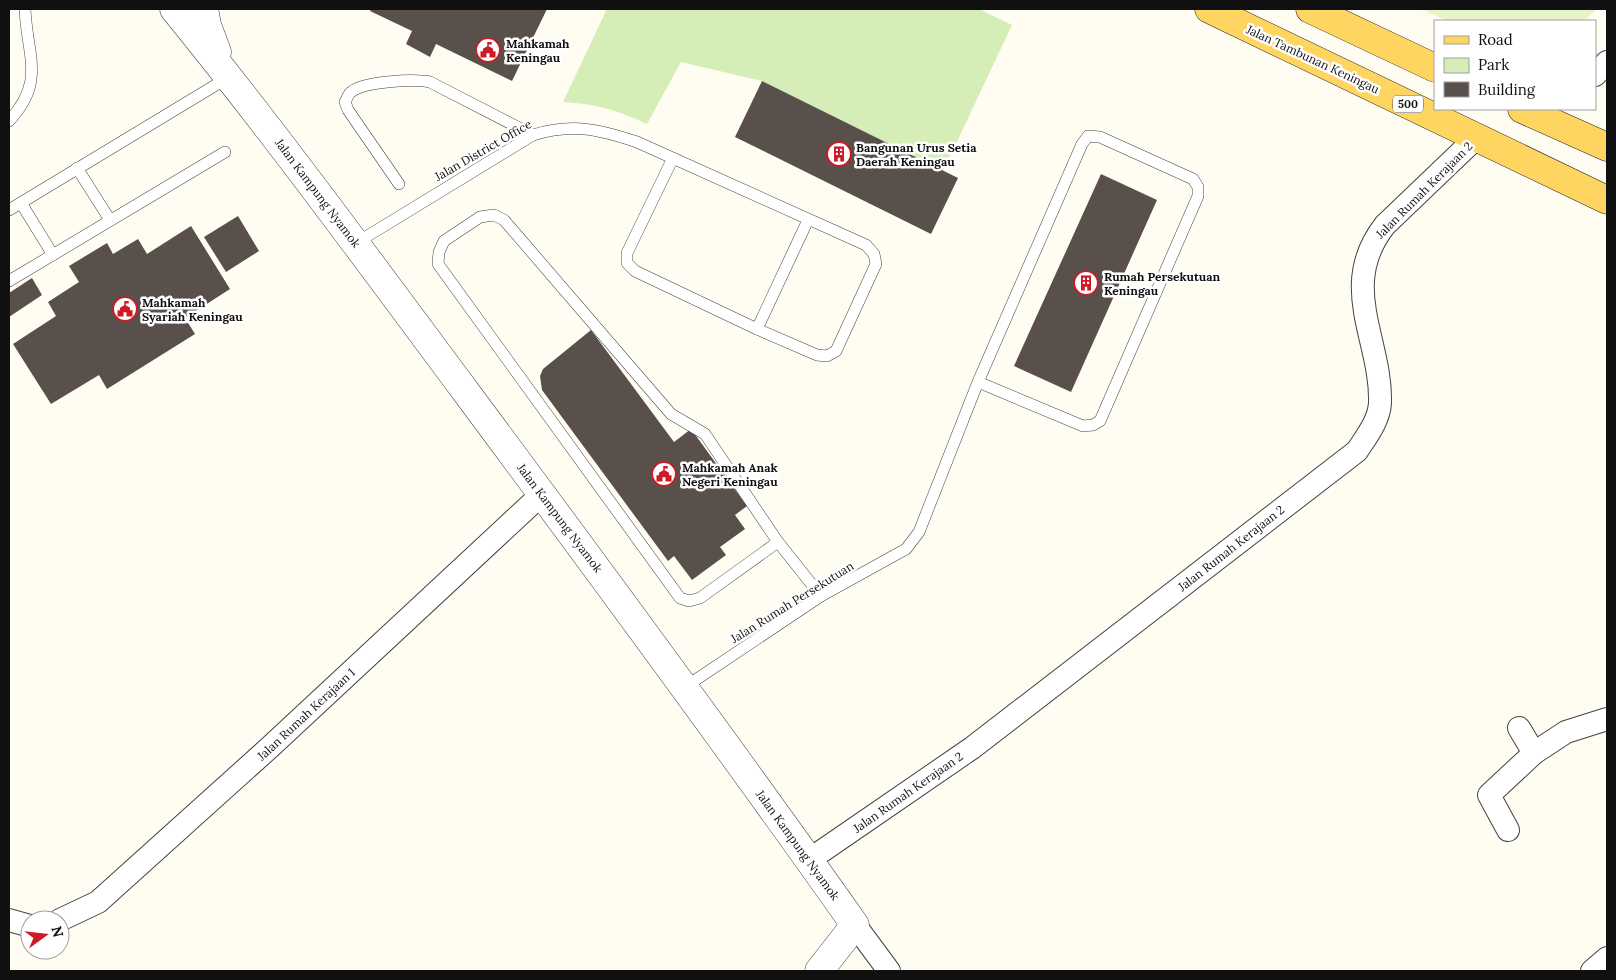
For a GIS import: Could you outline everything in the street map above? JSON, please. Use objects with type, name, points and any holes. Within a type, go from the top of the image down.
[{"type":"main road","name":"Jalan Tambunan Keningau","points":[[1208,9],[1477,136],[1607,200]]},
{"type":"main road","points":[[1310,9],[1434,68]]},
{"type":"main road","points":[[1528,110],[1556,115],[1607,147]]},
{"type":"street","name":"Jalan Kampung Nyamok","points":[[174,9],[226,73],[356,243],[685,687],[889,971]]},
{"type":"street","name":"Jalan Kampung Nyamok","points":[[204,9],[207,25],[226,73]]},
{"type":"street","points":[[1596,74],[1607,62]]},
{"type":"street","name":"Jalan Rumah Kerajaan 2","points":[[809,860],[972,748],[1357,451],[1373,426],[1380,404],[1365,313],[1363,281],[1367,256],[1372,242],[1385,226],[1477,136]]},
{"type":"street","name":"Jalan Rumah Kerajaan 1","points":[[70,915],[98,902],[269,748],[542,494]]},
{"type":"street","points":[[1508,830],[1489,795],[1534,753],[1566,732],[1607,720]]},
{"type":"street","points":[[1519,728],[1534,753]]},
{"type":"street","points":[[819,971],[855,925]]},
{"type":"street","points":[[1592,971],[1607,958]]},
{"type":"lane","points":[[9,121],[23,106],[32,88],[26,9]]},
{"type":"lane","points":[[9,210],[226,73]]},
{"type":"lane","points":[[399,184],[348,110],[345,102],[350,92],[361,87],[413,78],[430,82],[532,135]]},
{"type":"lane","name":"Jalan District Office","points":[[356,243],[532,135],[555,128],[599,130],[637,142],[866,245],[874,254],[876,264],[836,352],[827,356],[817,355],[757,329]]},
{"type":"lane","name":"Jalan Rumah Persekutuan","points":[[685,687],[821,596],[906,548],[919,532],[978,382],[1082,144],[1088,136],[1100,137],[1193,179],[1198,187],[1198,196],[1100,421],[1093,425],[1083,426],[978,382]]},
{"type":"lane","points":[[9,281],[226,152]]},
{"type":"lane","points":[[673,158],[627,252],[627,263],[635,270],[757,329],[808,220]]},
{"type":"lane","points":[[77,168],[110,220]]},
{"type":"lane","points":[[21,202],[53,255]]},
{"type":"lane","points":[[778,542],[700,598],[689,601],[680,598],[438,264],[439,252],[444,241],[480,217],[494,215],[504,220],[671,414],[705,434],[778,542],[821,596]]},
{"type":"green space","points":[[601,9],[979,9],[1012,25],[943,171],[762,81],[681,62],[647,124],[606,108],[563,102],[606,11]]},
{"type":"green space","points":[[1421,9],[1597,9],[1585,20],[1445,20]]},
{"type":"building","name":"Mahkamah Keningau","points":[[371,9],[547,9],[512,81],[436,44],[430,57],[406,44],[412,31],[370,11]]},
{"type":"building","name":"Bangunan Urus Setia Daerah Keningau","points":[[762,81],[958,178],[931,234],[735,137]]},
{"type":"building","name":"Rumah Persekutuan Keningau","points":[[1101,174],[1157,200],[1071,392],[1014,366]]},
{"type":"building","points":[[238,216],[259,251],[226,272],[204,237]]},
{"type":"building","name":"Mahkamah Syariah Keningau","points":[[191,226],[230,289],[185,318],[195,334],[107,389],[99,375],[51,404],[13,344],[56,316],[48,302],[79,282],[69,266],[107,243],[113,254],[138,239],[147,254]]},
{"type":"building","points":[[32,278],[42,295],[9,317],[9,293]]},
{"type":"building","name":"Mahkamah Anak Negeri Keningau","points":[[591,330],[674,442],[691,429],[747,506],[735,515],[745,529],[720,547],[726,555],[692,580],[674,556],[668,561],[542,390],[540,376],[543,369]]},
{"type":"place","name":"Mahkamah Keningau","points":[[488,50]]},
{"type":"place","name":"Bangunan Urus Setia Daerah Keningau","points":[[839,154]]},
{"type":"place","name":"Rumah Persekutuan Keningau","points":[[1086,283]]},
{"type":"place","name":"Mahkamah Syariah Keningau","points":[[125,309]]},
{"type":"place","name":"Mahkamah Anak Negeri Keningau","points":[[664,474]]}]
